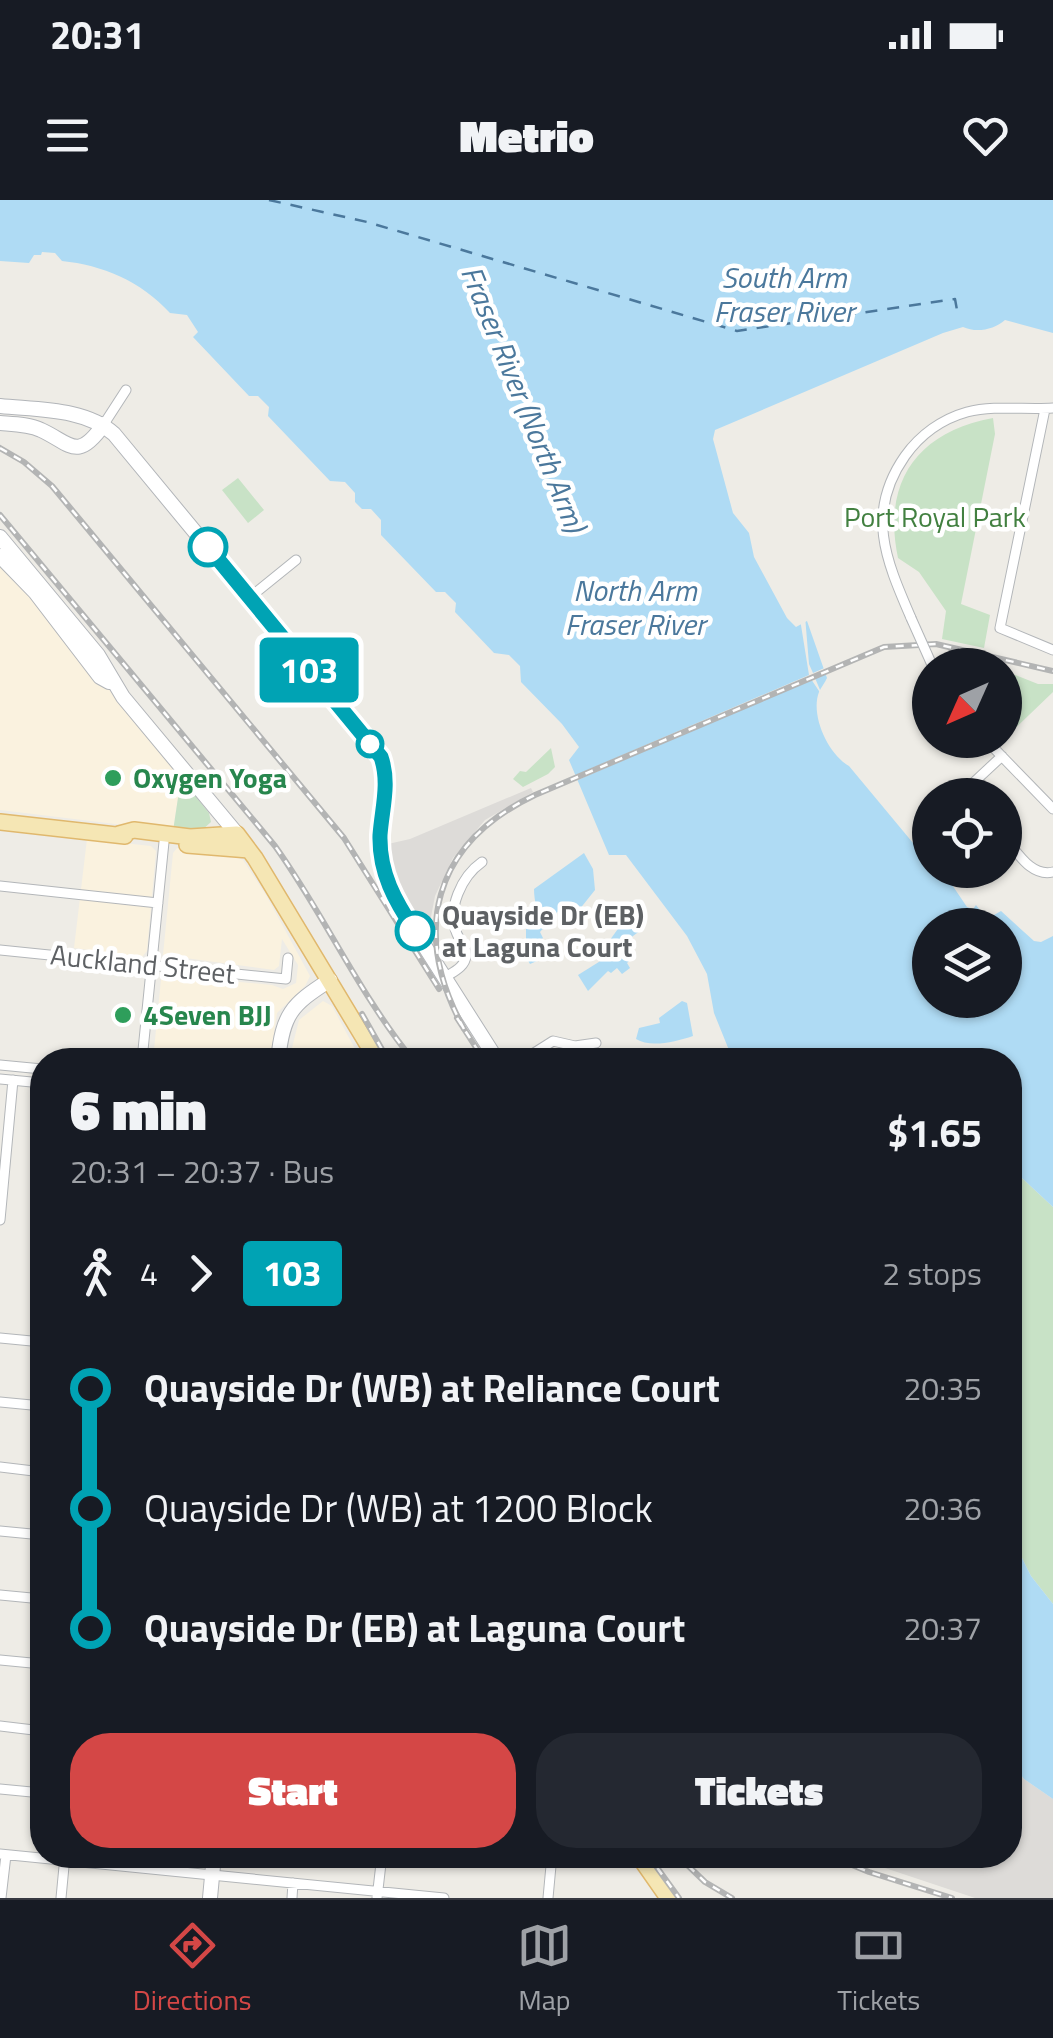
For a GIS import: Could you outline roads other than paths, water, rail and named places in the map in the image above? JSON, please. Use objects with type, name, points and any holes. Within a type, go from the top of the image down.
[{"type":"main road","points":[[0,822],[249,850]]},
{"type":"main road","points":[[119,834],[134,830],[190,837],[237,834],[370,1048]]},
{"type":"main road","points":[[647,1868],[668,1898]]},
{"type":"street","points":[[0,423],[39,428],[70,446],[84,444],[104,424],[126,390]]},
{"type":"street","points":[[0,406],[84,416],[104,424],[381,757],[387,784],[380,839],[386,880],[489,1048]]},
{"type":"street","points":[[924,648],[886,557],[882,507],[896,470],[911,448],[944,421],[968,412],[1049,408],[1000,628],[1053,650]]},
{"type":"street","points":[[0,537],[98,655],[114,686],[237,834]]},
{"type":"street","points":[[0,556],[36,592],[100,677],[114,686]]},
{"type":"street","points":[[249,598],[296,560]]},
{"type":"street","points":[[978,778],[1000,758]]},
{"type":"street","points":[[1004,758],[1053,810]]},
{"type":"street","points":[[143,1048],[164,842]]},
{"type":"street","points":[[1022,858],[1031,868],[1049,873]]},
{"type":"street","points":[[444,978],[459,969],[466,958],[454,925],[454,913],[468,872],[482,862]]},
{"type":"street","points":[[0,886],[158,903]]},
{"type":"street","name":"Auckland Street","points":[[0,950],[286,979],[288,958]]},
{"type":"street","points":[[280,1048],[286,1016],[298,1002],[330,980]]},
{"type":"street","points":[[541,1048],[553,1040],[575,1046],[596,1043]]},
{"type":"street","points":[[0,1065],[30,1068]]},
{"type":"street","points":[[0,1079],[30,1082]]},
{"type":"street","points":[[0,1220],[13,1080]]},
{"type":"street","points":[[0,1338],[30,1341]]},
{"type":"street","points":[[0,1402],[30,1405]]},
{"type":"street","points":[[0,1468],[30,1471]]},
{"type":"street","points":[[0,1531],[30,1534]]},
{"type":"street","points":[[0,1595],[30,1598]]},
{"type":"street","points":[[0,1660],[30,1663]]},
{"type":"street","points":[[0,1726],[30,1730]]},
{"type":"street","points":[[0,1789],[30,1793]]},
{"type":"street","points":[[1,1898],[3,1854],[30,1856]]},
{"type":"street","points":[[61,1898],[64,1868]]},
{"type":"street","points":[[138,1868],[378,1895],[444,1898]]},
{"type":"street","points":[[210,1898],[213,1868]]},
{"type":"street","points":[[378,1895],[381,1868]]},
{"type":"street","points":[[548,1898],[551,1868]]},
{"type":"street","points":[[292,1898],[293,1883]]},
{"type":"water","points":[[0,200],[1053,200],[1053,333],[1005,320],[985,330],[963,327],[943,333],[715,430],[713,439],[733,513],[749,533],[754,557],[787,618],[796,627],[807,621],[827,678],[817,701],[823,733],[834,753],[912,842],[912,888],[954,888],[970,908],[912,908],[912,1018],[1022,1018],[1022,930],[1034,941],[1053,936],[1053,1207],[1022,1178],[1022,1048],[728,1048],[714,1013],[707,974],[687,936],[626,855],[609,855],[569,760],[579,747],[521,682],[520,666],[509,655],[494,653],[455,612],[456,603],[445,592],[436,592],[381,535],[381,520],[371,509],[362,509],[355,502],[355,493],[345,482],[330,481],[268,416],[269,407],[258,396],[249,396],[193,337],[198,332],[187,315],[170,313],[147,292],[120,276],[62,261],[55,253],[34,255],[29,263],[0,261]]},
{"type":"water","points":[[584,853],[593,869],[595,890],[579,910],[566,912],[561,908],[540,932],[543,938],[537,942],[546,957],[530,964],[522,950],[526,948],[526,926],[539,922],[534,889]]},
{"type":"water","points":[[632,916],[645,927],[621,945],[621,949],[634,956],[627,963],[630,968],[622,974],[617,968],[608,971],[588,991],[578,975],[602,960],[606,954],[602,951],[620,922]]},
{"type":"water","points":[[682,1001],[687,1003],[693,1036],[655,1044],[636,1039],[639,1028],[660,1023],[659,1018]]},
{"type":"water","points":[[1022,1558],[1053,1604],[1053,1799],[1024,1779]]},
{"type":"railway","points":[[0,448],[52,486],[344,838],[439,989]]},
{"type":"railway","points":[[0,515],[275,846],[404,1048]]},
{"type":"railway","points":[[464,1029],[438,958],[436,925],[441,894],[453,865],[473,839],[500,815],[535,795],[884,647],[936,644],[1053,671]]},
{"type":"railway","points":[[362,1014],[381,1048]]},
{"type":"railway","points":[[457,1018],[476,1048]]},
{"type":"railway","points":[[657,1868],[679,1898]]},
{"type":"railway","points":[[690,1868],[732,1898]]},
{"type":"railway","points":[[859,1868],[952,1898]]},
{"type":"place","name":"Oxygen Yoga","points":[[113,778]]},
{"type":"place","name":"Quayside Dr (EB) at Laguna Court","points":[[415,931]]},
{"type":"place","name":"4Seven BJJ","points":[[123,1015]]},
{"type":"water label","name":"South Arm Fraser River","points":[[784,295]]},
{"type":"water label","name":"Fraser River (North Arm)","points":[[523,399]]},
{"type":"water label","name":"North Arm Fraser River","points":[[635,608]]},
{"type":"park label","name":"Port Royal Park","points":[[935,517]]}]
